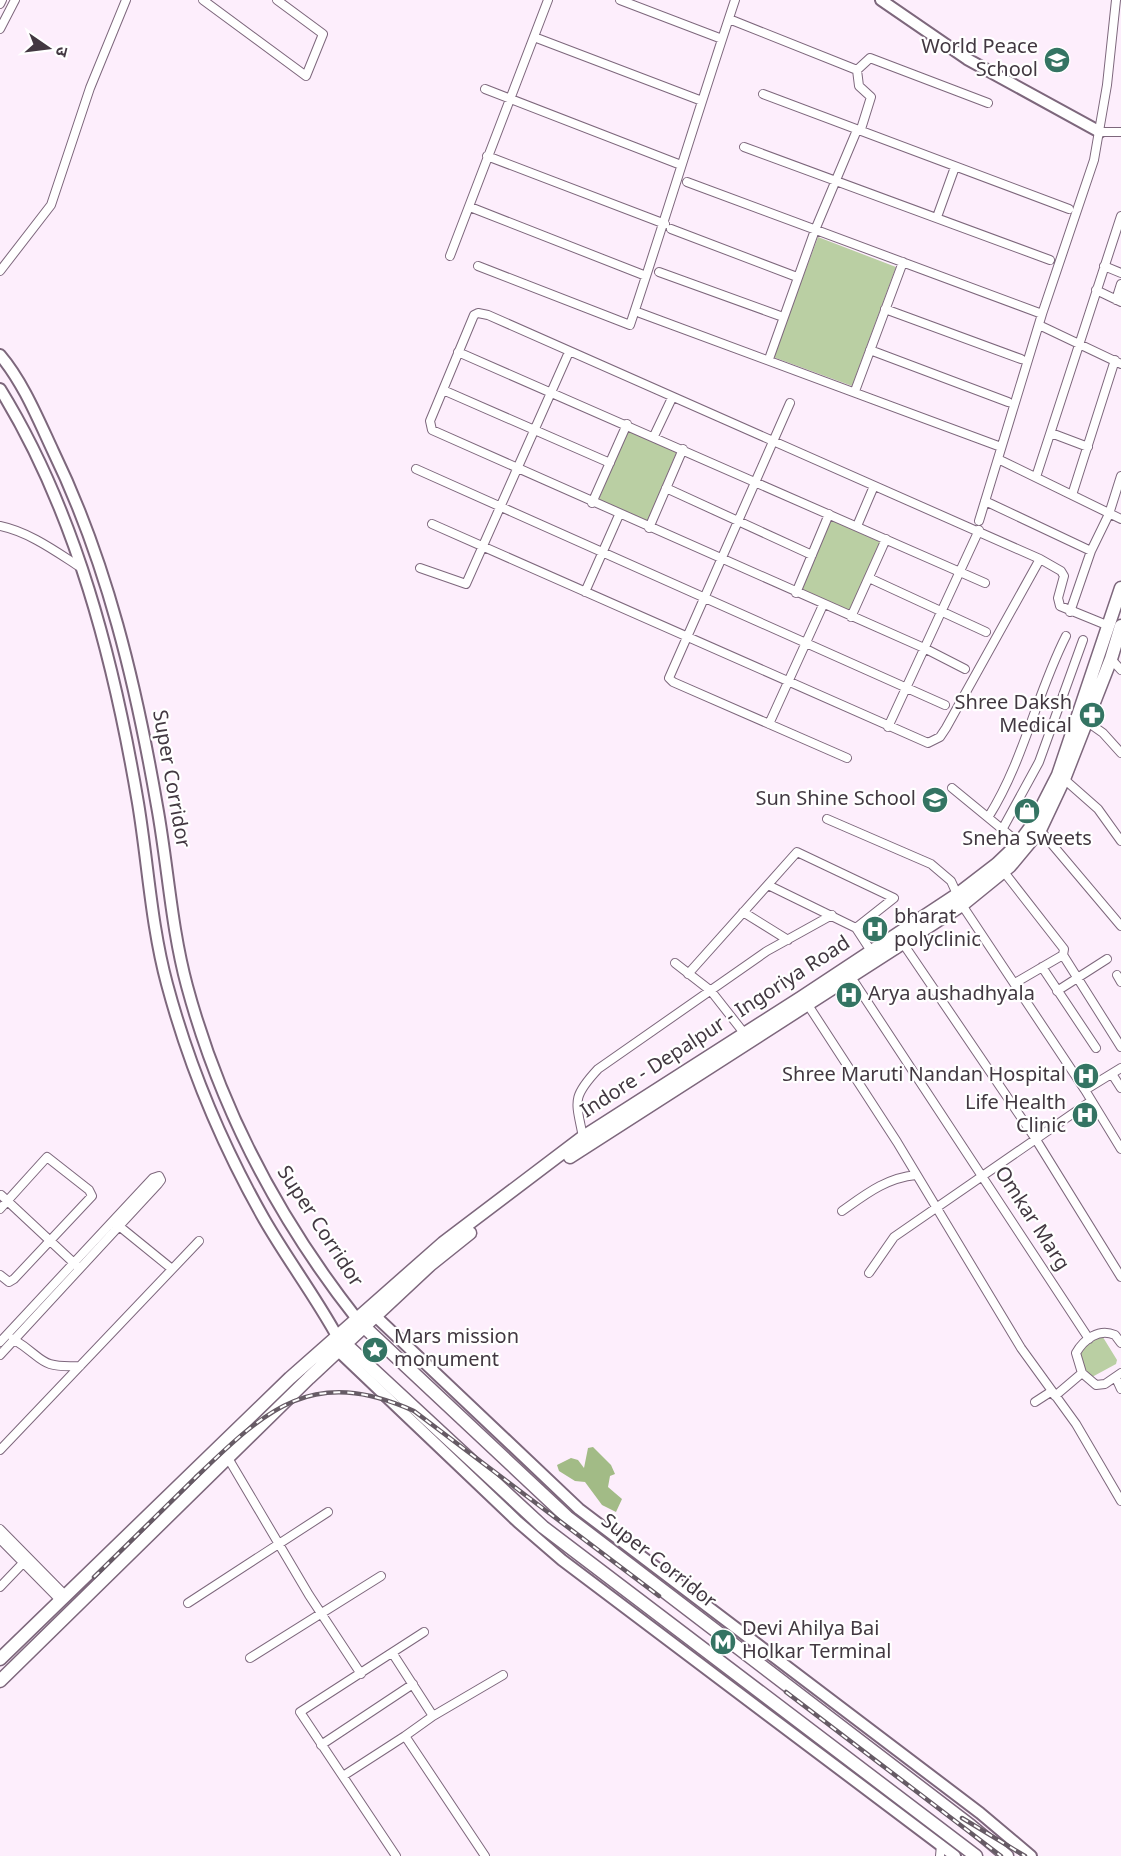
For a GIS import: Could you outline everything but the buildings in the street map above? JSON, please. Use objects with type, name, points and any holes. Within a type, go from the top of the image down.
[{"type":"main road","points":[[881,0],[967,59],[1100,132]]},
{"type":"main road","name":"Super Corridor","points":[[0,355],[38,420],[68,481],[104,579],[140,716],[158,809],[175,934],[206,1048],[229,1108],[273,1196],[320,1270],[360,1323],[567,1517],[1007,1856]]},
{"type":"main road","name":"Super Corridor","points":[[0,388],[51,487],[80,567],[121,714],[138,804],[157,937],[184,1044],[206,1101],[244,1182],[286,1256],[320,1305],[338,1343],[543,1527],[976,1856]]},
{"type":"main road","name":"Indore - Depalpur - Ingoriya Road","points":[[371,1313],[473,1230],[578,1152],[808,1005],[849,973],[871,951],[1004,872],[1040,830],[1064,779],[1111,659],[1121,588]]},
{"type":"main road","name":"Indore - Depalpur - Ingoriya Road","points":[[338,1343],[443,1243],[584,1137],[744,1033],[902,942],[960,899],[1019,843],[1033,824],[1058,775],[1115,626]]},
{"type":"main road","points":[[371,1313],[579,1509],[980,1813],[1031,1856]]},
{"type":"main road","points":[[2,1654],[63,1599],[269,1399],[338,1343]]},
{"type":"main road","points":[[0,1681],[285,1402],[338,1343]]},
{"type":"main road","points":[[338,1343],[518,1522],[562,1560],[940,1850],[955,1856]]},
{"type":"main road","points":[[269,1399],[285,1402]]},
{"type":"street","points":[[0,4],[2,0]]},
{"type":"street","points":[[0,29],[15,0]]},
{"type":"street","points":[[0,271],[51,205],[90,88],[126,0]]},
{"type":"street","points":[[203,0],[306,76],[323,34],[277,0]]},
{"type":"street","points":[[450,256],[548,0]]},
{"type":"street","points":[[620,0],[722,39]]},
{"type":"street","points":[[478,266],[630,325],[646,276],[668,226],[681,165],[735,0]]},
{"type":"street","points":[[979,521],[1042,314],[1087,183],[1100,132],[1116,0]]},
{"type":"street","points":[[729,19],[857,70]]},
{"type":"street","points":[[534,38],[702,101]]},
{"type":"street","points":[[857,70],[870,58],[988,103]]},
{"type":"street","points":[[769,359],[834,179],[859,129],[871,97],[859,86],[857,70]]},
{"type":"street","points":[[485,89],[508,100],[681,165]]},
{"type":"street","points":[[763,94],[1069,209]]},
{"type":"street","points":[[1100,132],[1121,132]]},
{"type":"street","points":[[744,147],[1050,260]]},
{"type":"street","points":[[488,156],[797,278]]},
{"type":"street","points":[[936,217],[955,167]]},
{"type":"street","points":[[687,182],[1042,314]]},
{"type":"street","points":[[470,207],[646,276]]},
{"type":"street","points":[[1036,477],[1121,216]]},
{"type":"street","points":[[855,391],[903,262]]},
{"type":"street","points":[[1104,266],[1121,273]]},
{"type":"street","points":[[659,272],[783,317]]},
{"type":"street","points":[[1096,290],[1119,301],[1121,284]]},
{"type":"street","points":[[885,309],[1021,359]]},
{"type":"street","points":[[965,669],[924,648],[517,470],[432,430],[429,421],[458,352],[478,312],[979,530],[1040,559],[1061,571],[1063,584],[1058,603],[1063,609],[1115,626]]},
{"type":"street","points":[[640,313],[1002,447]]},
{"type":"street","points":[[1039,325],[1118,362],[1072,495]]},
{"type":"street","points":[[870,350],[1008,402]]},
{"type":"street","points":[[458,352],[627,424],[985,583]]},
{"type":"street","points":[[420,568],[466,584],[569,352]]},
{"type":"street","points":[[443,390],[610,463]]},
{"type":"street","points":[[654,436],[672,398]]},
{"type":"street","points":[[790,403],[670,673],[673,682],[847,758]]},
{"type":"street","points":[[592,503],[627,424]]},
{"type":"street","points":[[1051,433],[1088,447]]},
{"type":"street","points":[[649,528],[683,449]]},
{"type":"street","points":[[998,459],[1121,519]]},
{"type":"street","points":[[416,469],[945,705]]},
{"type":"street","points":[[1070,612],[1091,552],[1109,514],[1121,476]]},
{"type":"street","points":[[857,526],[874,486]]},
{"type":"street","points":[[666,488],[812,555]]},
{"type":"street","points":[[985,501],[1091,552]]},
{"type":"street","points":[[796,593],[829,514]]},
{"type":"street","points":[[585,592],[619,515]]},
{"type":"street","points":[[432,524],[928,743],[940,736],[1040,559]]},
{"type":"street","points":[[0,526],[44,544],[80,567]]},
{"type":"street","points":[[888,727],[979,530]]},
{"type":"street","points":[[851,617],[886,539]]},
{"type":"street","points":[[869,578],[986,632]]},
{"type":"street","points":[[769,724],[823,605]]},
{"type":"street","points":[[989,816],[1016,767],[1055,658],[1066,636]]},
{"type":"street","points":[[1003,828],[1039,762],[1083,639]]},
{"type":"street","points":[[1111,659],[1121,670]]},
{"type":"street","points":[[1086,721],[1103,733],[1121,753]]},
{"type":"street","points":[[1064,779],[1098,808],[1121,841]]},
{"type":"street","points":[[952,788],[989,816],[1019,843]]},
{"type":"street","points":[[827,819],[899,852],[928,862],[951,881],[960,899],[1121,1149]]},
{"type":"street","points":[[1040,830],[1121,926]]},
{"type":"street","points":[[688,974],[797,852],[894,898],[856,928]]},
{"type":"street","points":[[1004,872],[1058,940],[1064,949],[1063,955],[1076,978],[1121,1047]]},
{"type":"street","points":[[768,885],[856,928],[871,951]]},
{"type":"street","points":[[743,912],[788,940]]},
{"type":"street","points":[[584,1137],[576,1101],[580,1088],[598,1069],[728,977],[832,915]]},
{"type":"street","points":[[902,942],[1035,1138],[1121,1277]]},
{"type":"street","points":[[1015,983],[1063,955]]},
{"type":"street","points":[[1057,991],[1107,959]]},
{"type":"street","points":[[675,963],[711,991],[744,1033]]},
{"type":"street","points":[[1042,967],[1096,1048]]},
{"type":"street","name":"Omkar Marg","points":[[849,973],[1089,1339]]},
{"type":"street","points":[[808,1005],[916,1175],[1021,1348],[1076,1424],[1121,1500]]},
{"type":"street","points":[[1085,1090],[1121,1068]]},
{"type":"street","points":[[1112,1074],[1121,1088]]},
{"type":"street","points":[[869,1273],[894,1237],[982,1174],[1091,1101]]},
{"type":"street","points":[[0,1209],[47,1157],[89,1190],[92,1196],[14,1279],[9,1282],[0,1275]]},
{"type":"street","points":[[842,1211],[884,1182],[901,1176],[916,1175]]},
{"type":"street","points":[[0,1342],[77,1265],[119,1226],[158,1184],[159,1176],[153,1178],[77,1265],[13,1339],[0,1355]]},
{"type":"street","points":[[1,1195],[77,1265]]},
{"type":"street","points":[[119,1226],[172,1269]]},
{"type":"street","points":[[0,1450],[199,1241]]},
{"type":"street","points":[[1121,1342],[1108,1332],[1089,1339],[1076,1353],[1082,1373],[1095,1385],[1118,1376],[1121,1389]]},
{"type":"street","points":[[13,1339],[45,1364],[59,1367],[80,1366]]},
{"type":"street","points":[[1035,1402],[1054,1393],[1082,1373]]},
{"type":"street","points":[[228,1458],[320,1613],[361,1674]]},
{"type":"street","points":[[188,1603],[328,1512]]},
{"type":"street","points":[[0,1529],[63,1599]]},
{"type":"street","points":[[0,1539],[63,1599]]},
{"type":"street","points":[[0,1587],[23,1563]]},
{"type":"street","points":[[250,1658],[381,1576]]},
{"type":"street","points":[[396,1856],[300,1712],[424,1632]]},
{"type":"street","points":[[393,1654],[434,1716]]},
{"type":"street","points":[[343,1776],[434,1716],[502,1675]]},
{"type":"street","points":[[321,1745],[412,1684]]},
{"type":"street","points":[[405,1736],[485,1856]]},
{"type":"green space","points":[[818,237],[896,267],[852,386],[773,357]]},
{"type":"green space","points":[[628,430],[677,451],[647,522],[598,501]]},
{"type":"green space","points":[[831,520],[880,542],[849,612],[800,590]]},
{"type":"green space","points":[[1096,1333],[1101,1334],[1117,1360],[1116,1364],[1092,1377],[1084,1376],[1072,1354]]},
{"type":"green space","points":[[593,1447],[611,1465],[615,1474],[610,1476],[608,1487],[622,1499],[616,1512],[602,1505],[585,1482],[575,1481],[559,1471],[557,1465],[571,1458],[578,1460],[584,1468],[588,1448]]},
{"type":"railway","points":[[94,1577],[221,1454],[268,1415],[292,1402],[318,1394],[346,1392],[378,1398],[414,1411],[659,1596]]},
{"type":"railway","points":[[786,1692],[1001,1856]]},
{"type":"railway","points":[[962,1818],[1025,1856]]},
{"type":"place","name":"World Peace School","points":[[1057,60]]},
{"type":"place","name":"Shree Daksh Medical","points":[[1092,715]]},
{"type":"place","name":"Sun Shine School","points":[[935,800]]},
{"type":"place","name":"Sneha Sweets","points":[[1027,811]]},
{"type":"place","name":"bharat polyclinic","points":[[875,929]]},
{"type":"place","name":"Arya aushadhyala","points":[[849,995]]},
{"type":"place","name":"Shree Maruti Nandan Hospital","points":[[1086,1076]]},
{"type":"place","name":"Life Health Clinic","points":[[1085,1115]]},
{"type":"place","name":"Mars mission monument","points":[[375,1350]]},
{"type":"place","name":"Devi Ahilya Bai Holkar Terminal","points":[[723,1642]]}]
